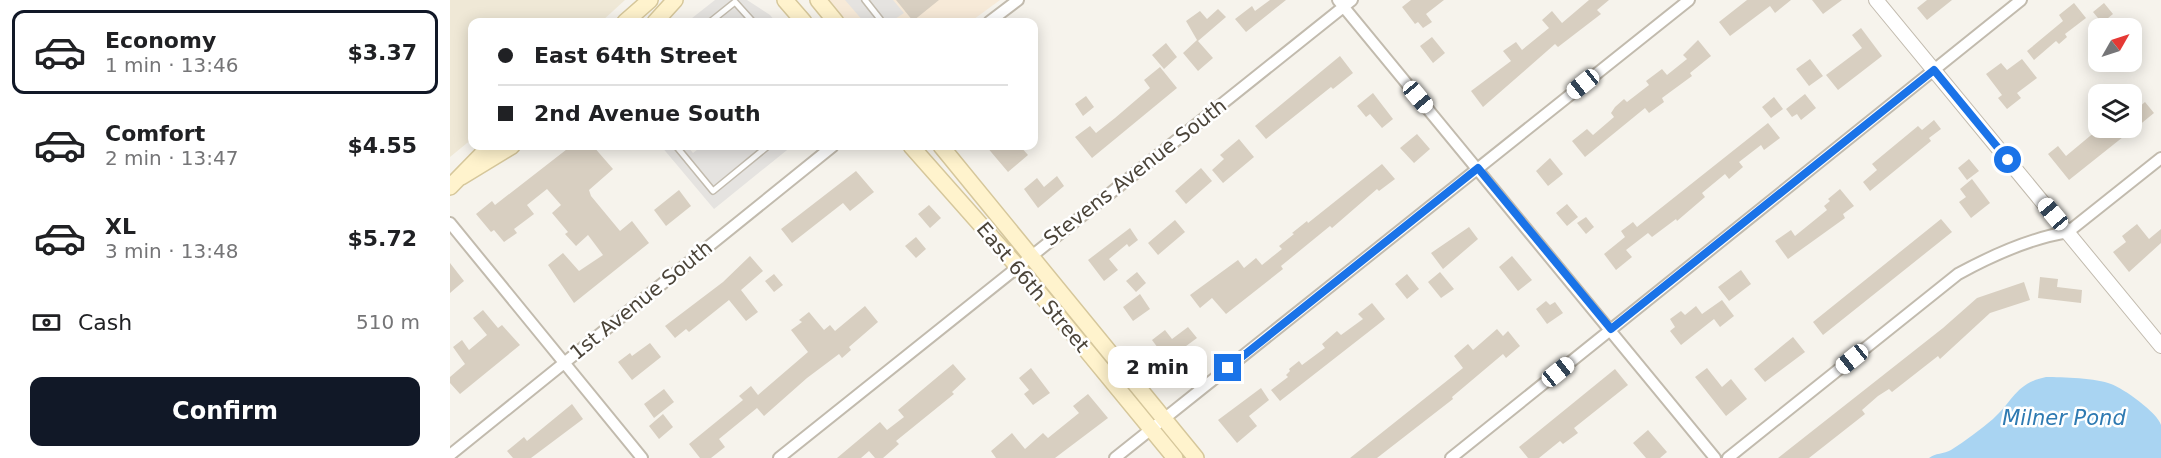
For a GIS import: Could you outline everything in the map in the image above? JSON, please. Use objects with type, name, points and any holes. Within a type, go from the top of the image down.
[{"type":"main road","points":[[630,18],[650,0]]},
{"type":"main road","points":[[659,18],[675,0]]},
{"type":"main road","points":[[785,0],[801,18]]},
{"type":"main road","points":[[818,0],[833,18]]},
{"type":"main road","points":[[456,182],[486,150]]},
{"type":"main road","points":[[456,182],[506,150]]},
{"type":"main road","name":"East 66th Street","points":[[914,150],[1018,267],[1175,458]]},
{"type":"main road","name":"East 66th Street","points":[[943,150],[1196,458]]},
{"type":"street","points":[[994,18],[1018,0]]},
{"type":"street","points":[[1115,458],[1689,0]]},
{"type":"street","points":[[1876,0],[2161,345]]},
{"type":"street","points":[[1451,458],[2021,0]]},
{"type":"street","points":[[1344,2],[1715,458]]},
{"type":"street","name":"Stevens Avenue South","points":[[779,458],[1344,2]]},
{"type":"street","name":"1st Avenue South","points":[[450,455],[828,150]]},
{"type":"street","points":[[1728,458],[1958,274],[1977,263],[2050,235],[2068,232],[2161,158]]},
{"type":"street","points":[[450,223],[642,458]]},
{"type":"lane","points":[[865,0],[879,18]]},
{"type":"lane","points":[[715,18],[735,2],[749,18]]},
{"type":"lane","points":[[679,150],[713,191],[763,150]]},
{"type":"shaded area","points":[[450,0],[625,0],[605,18],[468,18],[468,142],[450,157]]},
{"type":"shaded area","points":[[715,0],[747,0],[773,18],[692,18]]},
{"type":"shaded area","points":[[825,0],[1000,0],[975,18],[841,18]]},
{"type":"shaded area","points":[[845,0],[893,0],[904,13],[896,18],[861,18]]},
{"type":"shaded area","points":[[664,150],[690,150],[693,153],[697,150],[787,150],[714,209]]},
{"type":"water","name":"Milner Pond","points":[[2046,377],[2097,380],[2116,386],[2131,396],[2154,414],[2161,425],[2161,458],[1929,458],[1962,443],[1993,419],[2021,388]]},
{"type":"building","points":[[896,0],[939,0],[917,18],[911,18]]},
{"type":"building","points":[[1270,0],[1286,0],[1246,32],[1235,19],[1252,6],[1255,11]]},
{"type":"building","points":[[1411,0],[1444,0],[1426,14],[1432,22],[1423,28],[1418,22],[1415,24],[1402,7]]},
{"type":"building","points":[[1589,0],[1609,0],[1597,10],[1601,14],[1558,47],[1555,44],[1483,107],[1471,91],[1511,61],[1503,51],[1516,42],[1522,50],[1549,28],[1542,20],[1552,11],[1562,23]]},
{"type":"building","points":[[1747,0],[1791,0],[1775,13],[1770,6],[1730,36],[1719,22]]},
{"type":"building","points":[[1812,0],[1842,0],[1823,14]]},
{"type":"building","points":[[1927,0],[1952,0],[1927,20],[1917,8]]},
{"type":"building","points":[[2074,3],[2086,18],[2065,34],[2067,37],[2059,44],[2056,41],[2034,60],[2027,51],[2063,21],[2059,15]]},
{"type":"building","points":[[2104,3],[2113,14],[2108,18],[2098,18],[2093,12]]},
{"type":"building","points":[[1218,9],[1226,17],[1198,41],[1213,58],[1198,71],[1183,53],[1197,40],[1186,21],[1200,11],[1207,19]]},
{"type":"building","points":[[1861,28],[1882,56],[1838,90],[1826,75],[1862,48],[1852,35]]},
{"type":"building","points":[[1432,37],[1445,53],[1433,63],[1420,46]]},
{"type":"building","points":[[1698,40],[1711,56],[1690,73],[1692,76],[1662,98],[1664,102],[1649,113],[1645,108],[1585,157],[1572,141],[1587,129],[1593,135],[1614,117],[1611,113],[1615,107],[1624,99],[1627,102],[1649,85],[1646,81],[1662,69],[1667,75],[1687,59],[1683,55]]},
{"type":"building","points":[[1166,43],[1177,57],[1164,69],[1152,55]]},
{"type":"building","points":[[1340,56],[1353,73],[1333,89],[1331,87],[1266,139],[1255,126]]},
{"type":"building","points":[[1810,59],[1823,76],[1809,86],[1796,69]]},
{"type":"building","points":[[2022,59],[2037,78],[2017,93],[2021,98],[2007,109],[1998,98],[2002,95],[1986,74],[2001,63],[2007,70]]},
{"type":"building","points":[[1160,67],[1177,88],[1092,158],[1075,137],[1090,126],[1096,133],[1115,118],[1150,88],[1144,80]]},
{"type":"building","points":[[1373,93],[1393,119],[1382,128],[1370,114],[1366,117],[1357,106]]},
{"type":"building","points":[[1805,94],[1816,108],[1801,120],[1797,114],[1792,117],[1786,109]]},
{"type":"building","points":[[1086,96],[1094,107],[1083,116],[1075,104]]},
{"type":"building","points":[[1774,97],[1783,109],[1771,118],[1762,107]]},
{"type":"building","points":[[2145,102],[2154,113],[2142,123],[2142,105]]},
{"type":"building","points":[[1934,120],[1941,129],[1929,138],[1931,141],[1870,191],[1863,182],[1877,170],[1872,164],[1918,126],[1922,130]]},
{"type":"building","points":[[1768,123],[1780,138],[1764,150],[1761,145],[1739,162],[1743,167],[1729,179],[1725,174],[1702,193],[1705,197],[1677,221],[1676,219],[1652,237],[1648,233],[1626,250],[1632,257],[1616,270],[1604,254],[1625,237],[1621,231],[1633,222],[1637,227]]},
{"type":"building","points":[[1417,134],[1430,149],[1414,163],[1400,148]]},
{"type":"building","points":[[2088,138],[2122,138],[2069,180],[2048,154],[2058,146],[2066,156]]},
{"type":"building","points":[[1239,139],[1254,157],[1223,183],[1212,170],[1224,159],[1220,155]]},
{"type":"building","points":[[566,150],[596,150],[613,169],[589,190],[591,196],[620,231],[632,221],[649,243],[574,303],[548,265],[563,253],[579,271],[603,255],[588,235],[576,246],[565,234],[568,232],[552,213],[561,205],[547,189],[527,205],[534,214],[514,229],[517,233],[504,242],[494,230],[491,232],[476,214],[492,201],[495,205]]},
{"type":"building","points":[[989,150],[1024,150],[1028,155],[1008,172]]},
{"type":"building","points":[[1550,158],[1563,174],[1548,186],[1536,171]]},
{"type":"building","points":[[1969,159],[1979,171],[1967,180],[1958,168]]},
{"type":"building","points":[[1382,164],[1395,179],[1379,191],[1377,189],[1332,228],[1330,226],[1281,266],[1283,269],[1226,314],[1212,298],[1200,308],[1190,295],[1238,260],[1244,268],[1256,258],[1262,265],[1282,249],[1279,246],[1294,234],[1292,233]]},
{"type":"building","points":[[1201,168],[1212,181],[1186,204],[1175,191]]},
{"type":"building","points":[[856,171],[874,192],[850,211],[843,203],[792,243],[781,229]]},
{"type":"building","points":[[1057,176],[1064,186],[1038,208],[1024,189],[1037,178],[1044,187]]},
{"type":"building","points":[[1972,179],[1990,203],[1971,218],[1959,202],[1966,197],[1960,189]]},
{"type":"building","points":[[1840,189],[1854,206],[1843,214],[1845,218],[1788,259],[1775,241],[1791,230],[1795,236],[1827,210],[1824,206],[1830,201],[1828,199]]},
{"type":"building","points":[[679,190],[691,206],[666,226],[654,210]]},
{"type":"building","points":[[1567,204],[1578,217],[1567,226],[1556,213]]},
{"type":"building","points":[[929,205],[941,218],[930,228],[918,214]]},
{"type":"building","points":[[1586,217],[1594,227],[1586,234],[1577,223]]},
{"type":"building","points":[[1941,219],[1952,232],[1823,335],[1813,322]]},
{"type":"building","points":[[1175,220],[1185,232],[1158,255],[1148,243]]},
{"type":"building","points":[[2137,224],[2149,239],[2161,229],[2161,243],[2129,272],[2113,252],[2126,242],[2122,236]]},
{"type":"building","points":[[1469,227],[1478,239],[1443,269],[1431,253]]},
{"type":"building","points":[[1130,228],[1138,240],[1129,247],[1127,244],[1109,259],[1118,270],[1104,281],[1088,260]]},
{"type":"building","points":[[916,237],[926,249],[916,258],[905,246]]},
{"type":"building","points":[[750,256],[763,271],[741,290],[758,312],[746,321],[729,300],[689,332],[686,329],[675,338],[665,326],[723,282]]},
{"type":"building","points":[[1512,256],[1532,280],[1518,291],[1499,267]]},
{"type":"building","points":[[450,263],[464,281],[450,293]]},
{"type":"building","points":[[1741,270],[1751,284],[1729,301],[1718,287]]},
{"type":"building","points":[[1137,272],[1146,283],[1136,292],[1126,281]]},
{"type":"building","points":[[1440,272],[1454,289],[1441,298],[1428,282]]},
{"type":"building","points":[[774,274],[783,285],[774,292],[765,281]]},
{"type":"building","points":[[1407,274],[1419,289],[1407,299],[1395,284]]},
{"type":"building","points":[[2040,277],[2058,279],[2057,287],[2082,290],[2081,303],[2038,298]]},
{"type":"building","points":[[2024,282],[2030,300],[1990,313],[1940,359],[1938,356],[1892,392],[1889,389],[1878,396],[1862,410],[1865,414],[1809,458],[1778,458],[1943,328],[1977,298]]},
{"type":"building","points":[[1140,294],[1150,309],[1133,321],[1123,307]]},
{"type":"building","points":[[1722,300],[1734,316],[1720,327],[1714,319],[1681,345],[1670,331],[1675,327],[1670,319],[1681,311],[1685,315],[1696,306],[1702,314]]},
{"type":"building","points":[[1546,301],[1550,305],[1555,302],[1563,313],[1547,324],[1536,309]]},
{"type":"building","points":[[1372,303],[1385,319],[1280,401],[1271,390],[1288,377],[1286,375],[1289,369],[1299,361],[1302,365],[1325,348],[1322,344],[1337,331],[1341,335],[1363,319],[1358,314]]},
{"type":"building","points":[[865,306],[878,322],[849,347],[851,350],[842,358],[839,354],[807,378],[764,416],[757,408],[719,439],[725,447],[711,458],[700,458],[689,444],[743,400],[739,396],[751,386],[758,395],[808,352],[791,330],[802,322],[799,320],[809,312],[824,330],[830,325],[835,331]]},
{"type":"building","points":[[483,310],[498,328],[502,325],[520,345],[460,394],[450,383],[450,377],[465,364],[453,347],[462,340],[469,350],[487,335],[473,318]]},
{"type":"building","points":[[1188,327],[1197,338],[1167,360],[1152,340],[1165,330],[1172,339]]},
{"type":"building","points":[[1497,329],[1503,336],[1508,331],[1520,346],[1506,358],[1503,354],[1452,397],[1453,399],[1377,458],[1350,458],[1463,368],[1454,356],[1468,344],[1473,350]]},
{"type":"building","points":[[1793,337],[1805,352],[1765,382],[1754,369]]},
{"type":"building","points":[[650,343],[661,357],[632,380],[618,362],[630,353],[632,356]]},
{"type":"building","points":[[953,364],[966,379],[952,392],[954,394],[896,441],[899,444],[883,458],[875,458],[869,451],[861,458],[837,458],[880,422],[887,430],[904,417],[898,410]]},
{"type":"building","points":[[1031,368],[1050,393],[1033,405],[1024,394],[1029,390],[1019,378]]},
{"type":"building","points":[[1707,368],[1722,387],[1731,379],[1747,399],[1726,416],[1695,377]]},
{"type":"building","points":[[1615,369],[1628,385],[1574,428],[1578,433],[1563,444],[1560,441],[1539,458],[1528,458],[1519,447]]},
{"type":"building","points":[[1261,388],[1269,400],[1249,416],[1257,426],[1237,443],[1218,420]]},
{"type":"building","points":[[664,389],[674,402],[654,418],[644,404]]},
{"type":"building","points":[[1088,394],[1108,418],[1055,458],[996,458],[991,451],[1012,433],[1025,449],[1043,433],[1048,438],[1079,413],[1073,406]]},
{"type":"building","points":[[572,404],[583,419],[531,458],[513,458],[507,451],[524,437],[527,441]]},
{"type":"building","points":[[663,414],[673,427],[659,439],[649,426]]},
{"type":"building","points":[[1648,430],[1667,452],[1660,458],[1646,458],[1633,443]]},
{"type":"route","points":[[1228,368],[1478,168],[1611,329],[1934,70],[2008,160]]}]
